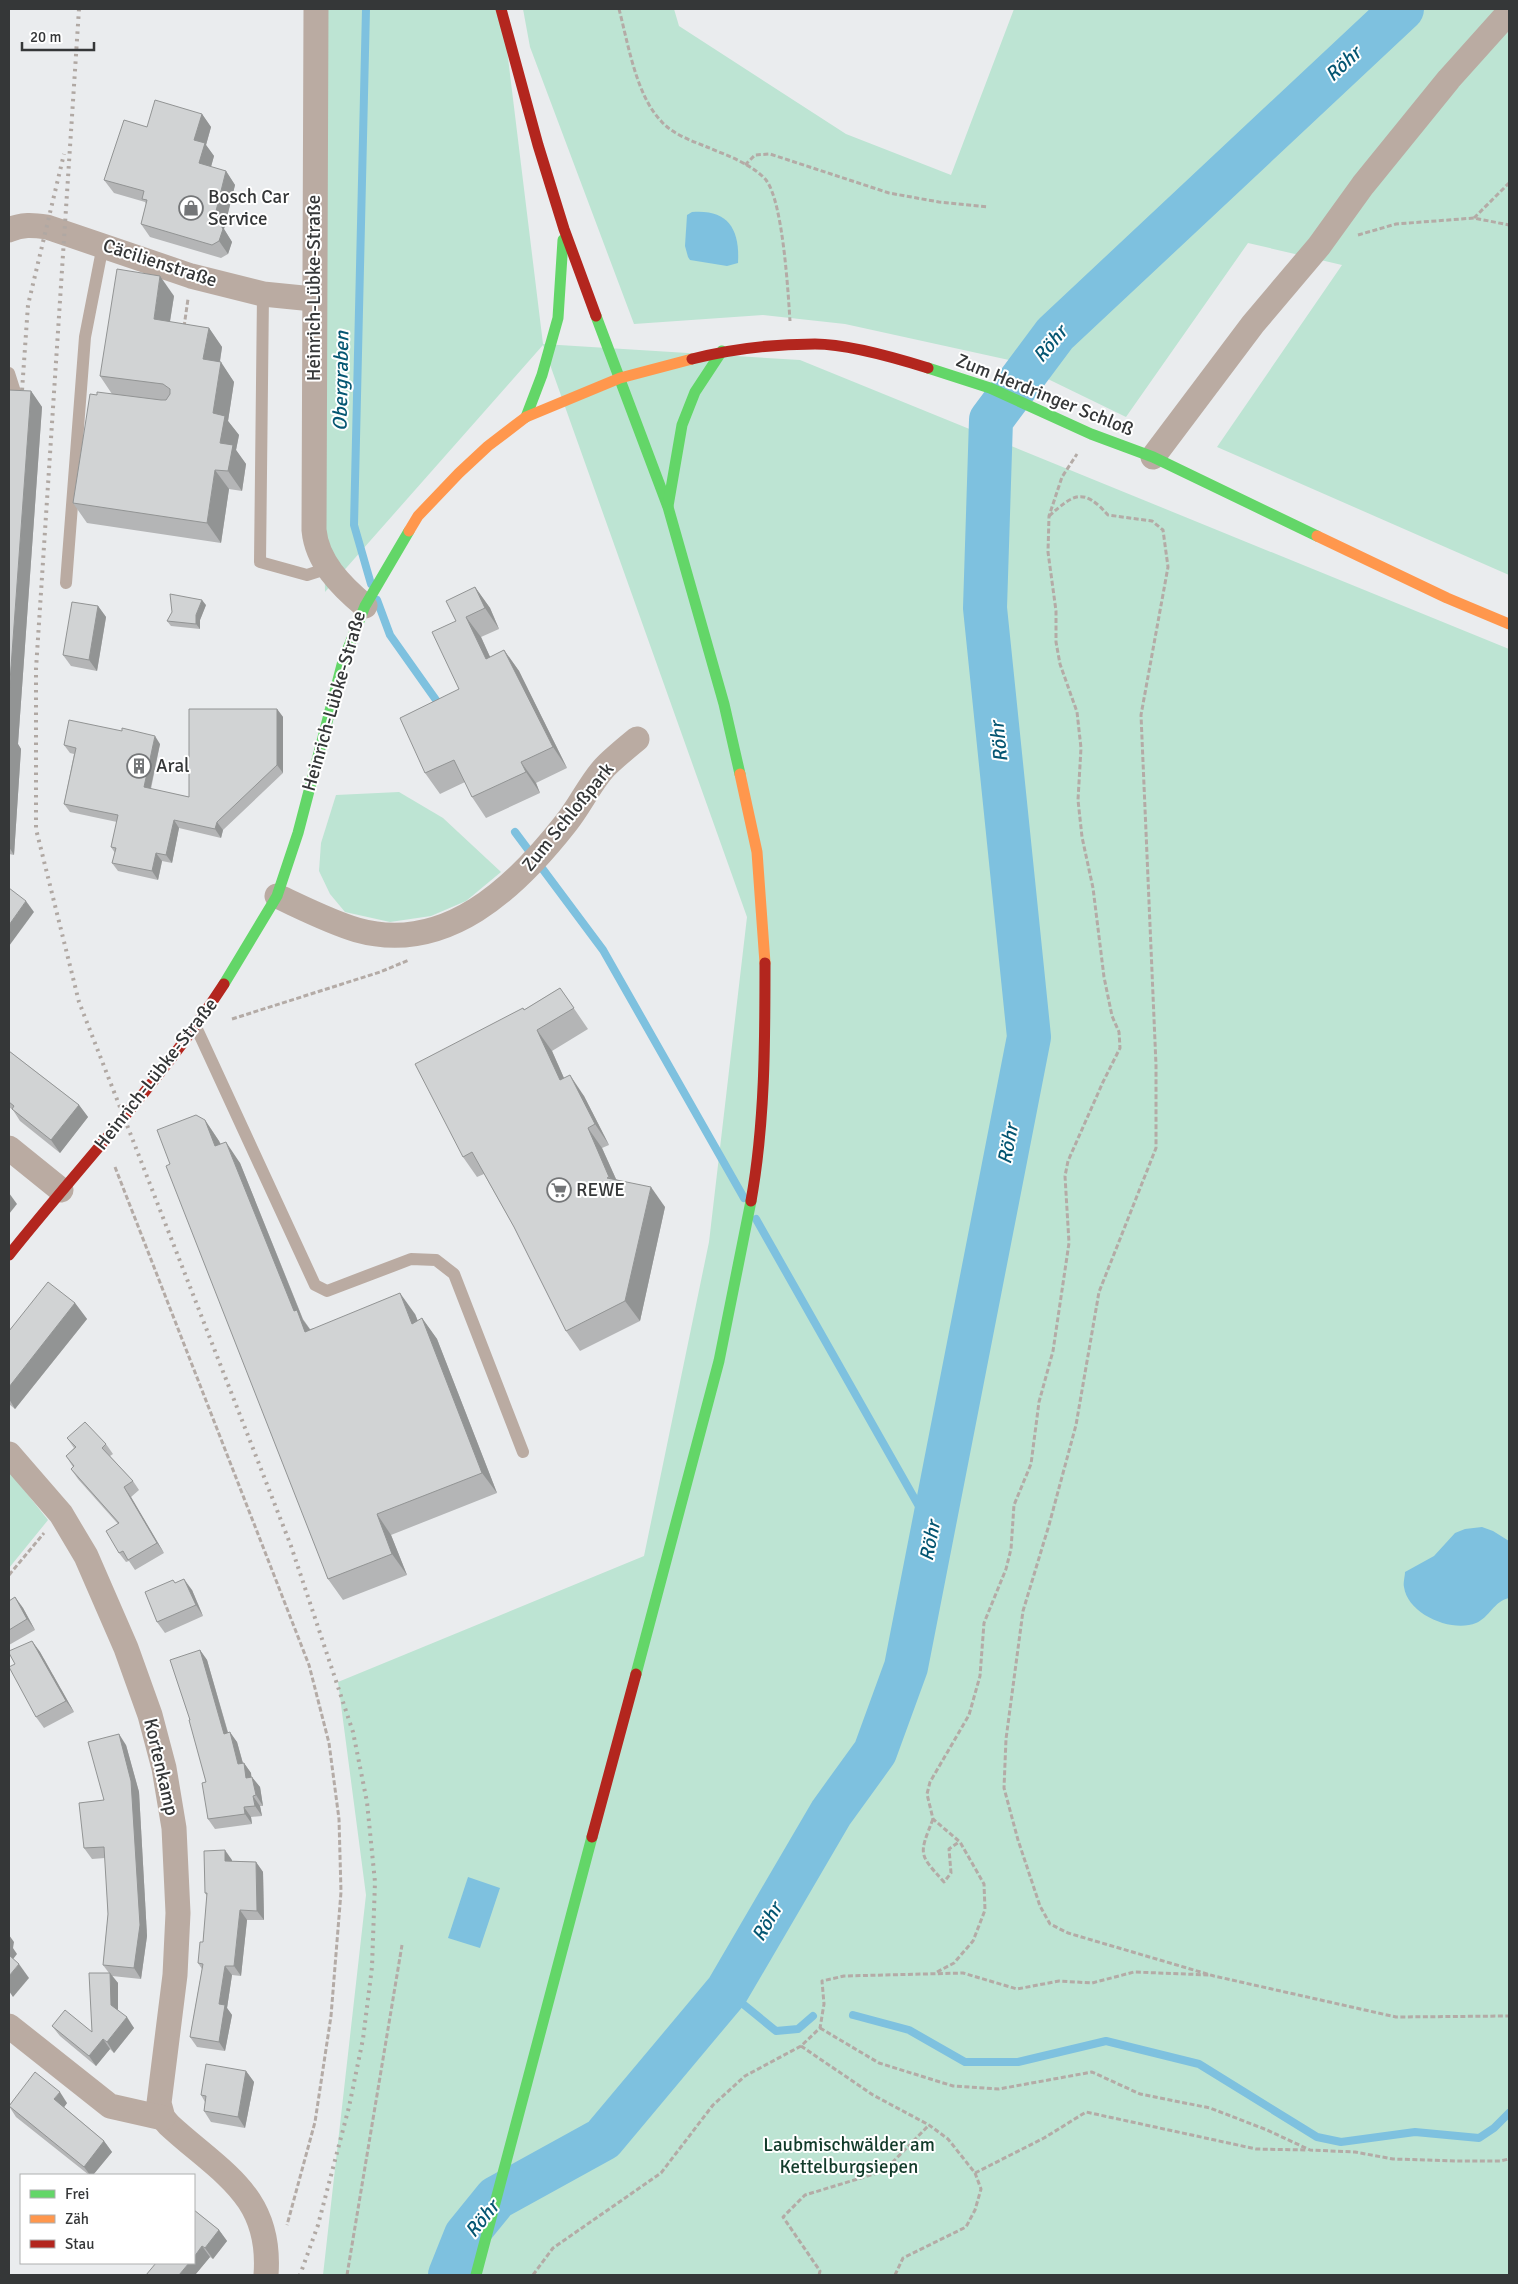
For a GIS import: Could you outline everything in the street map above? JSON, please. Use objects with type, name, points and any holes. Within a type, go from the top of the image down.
[{"type":"main road","points":[[476,2275],[716,1370],[740,1263],[758,1162],[765,1028],[765,943],[757,852],[724,704],[668,507],[564,229],[538,145],[501,9]]},
{"type":"main road","points":[[526,417],[542,375],[558,318],[564,229]]},
{"type":"main road","name":"Zum Herdringer Schloß","points":[[365,606],[393,555],[418,516],[488,446],[526,417],[620,378],[722,351],[792,344],[816,344],[900,360],[990,388],[1091,434],[1153,457],[1447,598],[1509,624]]},
{"type":"main road","points":[[668,507],[682,425],[695,392],[722,351]]},
{"type":"main road","name":"Heinrich-Lübke-Straße","points":[[9,1255],[61,1190],[105,1141],[196,1027],[238,963],[277,896],[298,833],[343,660],[365,606]]},
{"type":"street","name":"Heinrich-Lübke-Straße","points":[[316,9],[313,299],[314,530],[319,552],[329,568],[343,587],[365,606]]},
{"type":"street","points":[[1153,457],[1253,324],[1319,246],[1387,155],[1449,79],[1509,12]]},
{"type":"street","name":"Cäcilienstraße","points":[[9,230],[18,226],[31,225],[47,228],[103,245],[191,276],[263,294],[313,299]]},
{"type":"street","name":"Zum Schloßpark","points":[[277,896],[357,930],[388,935],[416,934],[450,925],[478,910],[535,860],[577,810],[604,768],[637,739]]},
{"type":"street","points":[[9,1148],[61,1190]]},
{"type":"street","name":"Kortenkamp","points":[[9,1454],[61,1514],[86,1556],[123,1640],[150,1715],[169,1790],[177,1861],[178,1913],[175,1976],[159,2094],[163,2118]]},
{"type":"street","points":[[9,2026],[110,2106],[163,2118],[246,2194],[258,2214],[264,2233],[267,2271]]},
{"type":"lane","points":[[66,583],[84,400],[85,337],[103,245]]},
{"type":"lane","points":[[263,294],[260,562],[307,575],[329,568]]},
{"type":"lane","points":[[9,373],[16,395]]},
{"type":"lane","points":[[196,1027],[315,1285],[327,1291],[411,1259],[436,1260],[454,1274],[523,1452]]},
{"type":"path","points":[[619,9],[640,86],[653,112],[675,132],[745,165],[766,180],[772,190],[783,242],[792,344]]},
{"type":"path","points":[[745,165],[755,155],[770,154],[889,193],[939,202],[988,207]]},
{"type":"path","points":[[1474,218],[1509,183]]},
{"type":"path","points":[[1319,246],[1396,224],[1474,218],[1509,225]]},
{"type":"path","points":[[183,330],[191,276]]},
{"type":"path","points":[[960,1842],[949,1849],[951,1873],[944,1882],[924,1860],[923,1846],[933,1819],[927,1794],[930,1782],[969,1715],[980,1676],[984,1623],[1006,1570],[1011,1549],[1014,1505],[1030,1464],[1039,1402],[1053,1351],[1069,1243],[1065,1176],[1068,1161],[1102,1082],[1120,1048],[1119,1032],[1112,1016],[1104,977],[1094,888],[1082,837],[1078,800],[1081,748],[1077,712],[1060,664],[1056,642],[1056,611],[1048,552],[1049,516],[1062,477],[1091,434]]},
{"type":"path","points":[[1049,516],[1068,498],[1083,496],[1096,502],[1108,515],[1152,521],[1163,530],[1168,567],[1141,715],[1156,1065],[1156,1148],[1099,1292],[1076,1425],[1050,1524],[1023,1611],[1006,1739],[1004,1788],[1018,1840],[1040,1906],[1050,1924],[1068,1933],[1214,1976],[1396,2017],[1509,2016]]},
{"type":"path","points":[[196,1027],[227,1021],[380,972],[417,956]]},
{"type":"path","points":[[105,1141],[309,1665],[329,1744],[339,1819],[341,1892],[332,2007],[315,2122],[285,2228]]},
{"type":"path","points":[[9,1575],[61,1514]]},
{"type":"path","points":[[933,1819],[960,1842],[984,1884],[984,1910],[973,1941],[954,1963],[937,1972]]},
{"type":"path","points":[[347,2275],[402,1945]]},
{"type":"path","points":[[533,2275],[553,2248],[661,2173],[713,2105],[745,2076],[800,2046],[820,2028],[824,2004],[822,1981],[844,1976],[937,1972],[963,1973],[1017,1989],[1059,1982],[1092,1983],[1134,1972],[1214,1976]]},
{"type":"path","points":[[820,2028],[879,2063],[953,2086],[999,2088],[1092,2072],[1140,2094],[1210,2108],[1267,2130],[1310,2150]]},
{"type":"path","points":[[800,2046],[873,2095],[929,2126],[948,2139],[975,2173],[981,2189],[975,2210],[966,2227],[903,2258],[895,2275]]},
{"type":"path","points":[[975,2173],[1044,2138],[1086,2112],[1256,2149],[1355,2152],[1402,2159],[1500,2161],[1509,2159]]},
{"type":"path","points":[[819,2275],[820,2271],[783,2217],[805,2195],[884,2172],[929,2126]]},
{"type":"green space","name":"Laubmischwälder am Kettelburgsiepen","points":[[316,9],[502,9],[543,344],[800,360],[1509,649],[1509,2275],[323,2275],[366,1895],[338,1682],[644,1556],[709,1242],[747,917],[543,345],[325,592]]},
{"type":"green space","points":[[523,9],[674,9],[679,26],[846,134],[951,175],[1014,9],[1509,9],[1509,575],[1217,447],[1342,265],[1248,243],[1126,417],[1009,360],[845,324],[763,315],[634,324],[530,47]]},
{"type":"green space","points":[[399,792],[443,818],[501,872],[466,901],[431,916],[390,922],[345,912],[330,894],[319,871],[321,843],[336,795]]},
{"type":"green space","points":[[9,1471],[48,1520],[9,1568]]},
{"type":"water","points":[[692,212],[715,214],[729,224],[737,240],[738,263],[727,266],[690,260],[685,246],[687,215]]},
{"type":"water","points":[[1482,1527],[1493,1531],[1509,1541],[1509,1598],[1499,1602],[1481,1621],[1466,1625],[1456,1626],[1444,1623],[1422,1613],[1407,1597],[1404,1585],[1405,1572],[1434,1556],[1455,1533],[1465,1529]]},
{"type":"water","points":[[468,1877],[500,1888],[480,1948],[448,1938]]},
{"type":"building","points":[[155,100],[202,114],[194,140],[205,143],[199,163],[226,171],[215,215],[223,229],[219,241],[212,245],[141,224],[147,200],[142,199],[144,191],[104,180],[124,120],[147,127]]},
{"type":"building","points":[[117,269],[160,276],[154,319],[209,328],[203,359],[221,362],[213,413],[225,416],[220,443],[233,445],[228,471],[215,470],[207,523],[73,503],[90,394],[97,395],[97,392],[166,400],[170,394],[170,389],[163,384],[100,376]]},
{"type":"building","points":[[9,390],[31,391],[9,695]]},
{"type":"building","points":[[475,587],[485,608],[466,617],[486,659],[504,650],[553,747],[521,762],[526,772],[472,797],[454,760],[425,773],[400,718],[459,689],[432,632],[456,621],[446,601]]},
{"type":"building","points":[[170,594],[202,600],[196,615],[196,624],[167,621],[172,612]]},
{"type":"building","points":[[72,602],[98,606],[89,660],[63,655]]},
{"type":"building","points":[[189,709],[277,709],[277,765],[217,822],[215,829],[174,820],[166,855],[156,853],[152,871],[112,863],[116,848],[111,847],[118,815],[64,804],[76,748],[64,745],[69,720],[122,731],[122,728],[155,736],[144,787],[189,797]]},
{"type":"building","points":[[9,888],[26,901],[9,925]]},
{"type":"building","name":"REWE","points":[[560,988],[574,1008],[537,1030],[560,1080],[570,1075],[595,1124],[588,1128],[609,1177],[607,1178],[651,1187],[625,1301],[566,1331],[514,1227],[472,1152],[463,1157],[415,1064],[523,1008],[524,1010]]},
{"type":"building","points":[[9,1051],[79,1105],[51,1140],[12,1109],[14,1106],[9,1102]]},
{"type":"building","points":[[196,1115],[205,1120],[215,1146],[226,1142],[294,1311],[297,1310],[305,1332],[400,1293],[412,1324],[422,1318],[482,1473],[377,1514],[392,1554],[328,1579],[166,1166],[170,1164],[157,1130]]},
{"type":"building","points":[[48,1282],[75,1303],[9,1387],[9,1331]]},
{"type":"building","points":[[85,1422],[106,1444],[102,1448],[133,1481],[124,1487],[157,1543],[128,1560],[123,1551],[119,1553],[106,1531],[119,1523],[71,1469],[74,1466],[66,1456],[76,1447],[67,1438]]},
{"type":"building","points":[[184,1579],[196,1605],[157,1622],[145,1592],[173,1580],[175,1583]]},
{"type":"building","points":[[15,1597],[27,1619],[9,1630],[9,1601]]},
{"type":"building","points":[[32,1641],[66,1701],[36,1717],[9,1667],[15,1664],[9,1651]]},
{"type":"building","points":[[200,1650],[224,1734],[230,1732],[238,1764],[244,1763],[246,1778],[252,1777],[256,1795],[253,1796],[255,1806],[244,1807],[245,1814],[208,1819],[202,1783],[206,1782],[190,1720],[170,1660]]},
{"type":"building","points":[[119,1734],[131,1781],[140,1925],[134,1968],[103,1965],[108,1914],[104,1847],[84,1848],[79,1803],[104,1800],[88,1742]]},
{"type":"building","points":[[225,1850],[225,1861],[256,1862],[257,1911],[240,1910],[234,1966],[225,1966],[219,2004],[225,2005],[219,2042],[190,2037],[203,1964],[198,1963],[200,1942],[203,1942],[207,1893],[205,1893],[204,1851]]},
{"type":"building","points":[[9,1955],[19,1964],[9,1976]]},
{"type":"building","points":[[89,1973],[110,1973],[111,2005],[127,2017],[107,2042],[103,2039],[89,2056],[52,2026],[65,2010],[92,2032]]},
{"type":"building","points":[[206,2064],[246,2071],[238,2117],[204,2111],[206,2096],[201,2095]]},
{"type":"building","points":[[35,2072],[60,2092],[54,2099],[104,2141],[84,2167],[9,2106]]},
{"type":"building","points":[[195,2211],[219,2230],[205,2248],[202,2246],[195,2256]]},
{"type":"building","points":[[155,2264],[188,2264],[179,2275],[146,2275]]},
{"type":"waterway","name":"Obergraben","points":[[366,9],[354,525],[371,584]]},
{"type":"waterway","name":"Röhr","points":[[450,2275],[466,2235],[496,2198],[603,2139],[727,1991],[831,1813],[875,1752],[906,1667],[1029,1037],[985,608],[991,420],[1055,334],[1402,9]]},
{"type":"waterway","name":"Obergraben","points":[[377,600],[390,635],[441,707]]},
{"type":"waterway","points":[[515,832],[603,950],[744,1198]]},
{"type":"waterway","points":[[756,1219],[933,1531]]},
{"type":"waterway","points":[[727,1991],[776,2031],[798,2029],[813,2016]]},
{"type":"waterway","points":[[853,2015],[909,2030],[965,2062],[1018,2062],[1106,2041],[1199,2064],[1317,2137],[1341,2142],[1415,2132],[1479,2138],[1494,2128],[1509,2113]]},
{"type":"railway","points":[[79,9],[36,669],[36,829],[79,1002],[291,1546],[353,1732],[367,1802],[375,1882],[372,1967],[363,2039],[349,2107],[318,2225],[300,2275]]},
{"type":"railway","points":[[21,405],[28,305],[64,154]]},
{"type":"traffic: fast","points":[[526,417],[542,375],[558,318],[563,240]]},
{"type":"traffic: fast","points":[[596,316],[668,507],[724,704],[740,774]]},
{"type":"traffic: fast","points":[[668,506],[682,425],[695,392],[722,351]]},
{"type":"traffic: fast","points":[[928,368],[990,388],[1091,434],[1153,457],[1317,536]]},
{"type":"traffic: fast","points":[[224,984],[277,896],[298,833],[343,661],[365,606],[409,531]]},
{"type":"traffic: fast","points":[[636,1674],[719,1361],[751,1201]]},
{"type":"traffic: fast","points":[[476,2275],[592,1837]]},
{"type":"traffic: slow","points":[[409,531],[418,516],[459,473],[488,446],[526,417],[620,378],[692,359]]},
{"type":"traffic: slow","points":[[1317,536],[1447,598],[1509,624]]},
{"type":"traffic: slow","points":[[740,774],[757,852],[765,963]]},
{"type":"traffic: jam","points":[[501,9],[538,145],[564,229],[596,316]]},
{"type":"traffic: jam","points":[[692,359],[722,352],[753,348],[815,344],[857,349],[928,368]]},
{"type":"traffic: jam","points":[[751,1201],[762,1112],[765,963]]},
{"type":"traffic: jam","points":[[9,1255],[174,1055],[224,984]]},
{"type":"traffic: jam","points":[[592,1837],[636,1674]]},
{"type":"place","name":"Bosch Car Service","points":[[191,208]]},
{"type":"place","name":"Aral","points":[[139,766]]},
{"type":"place","name":"REWE","points":[[559,1190]]}]
